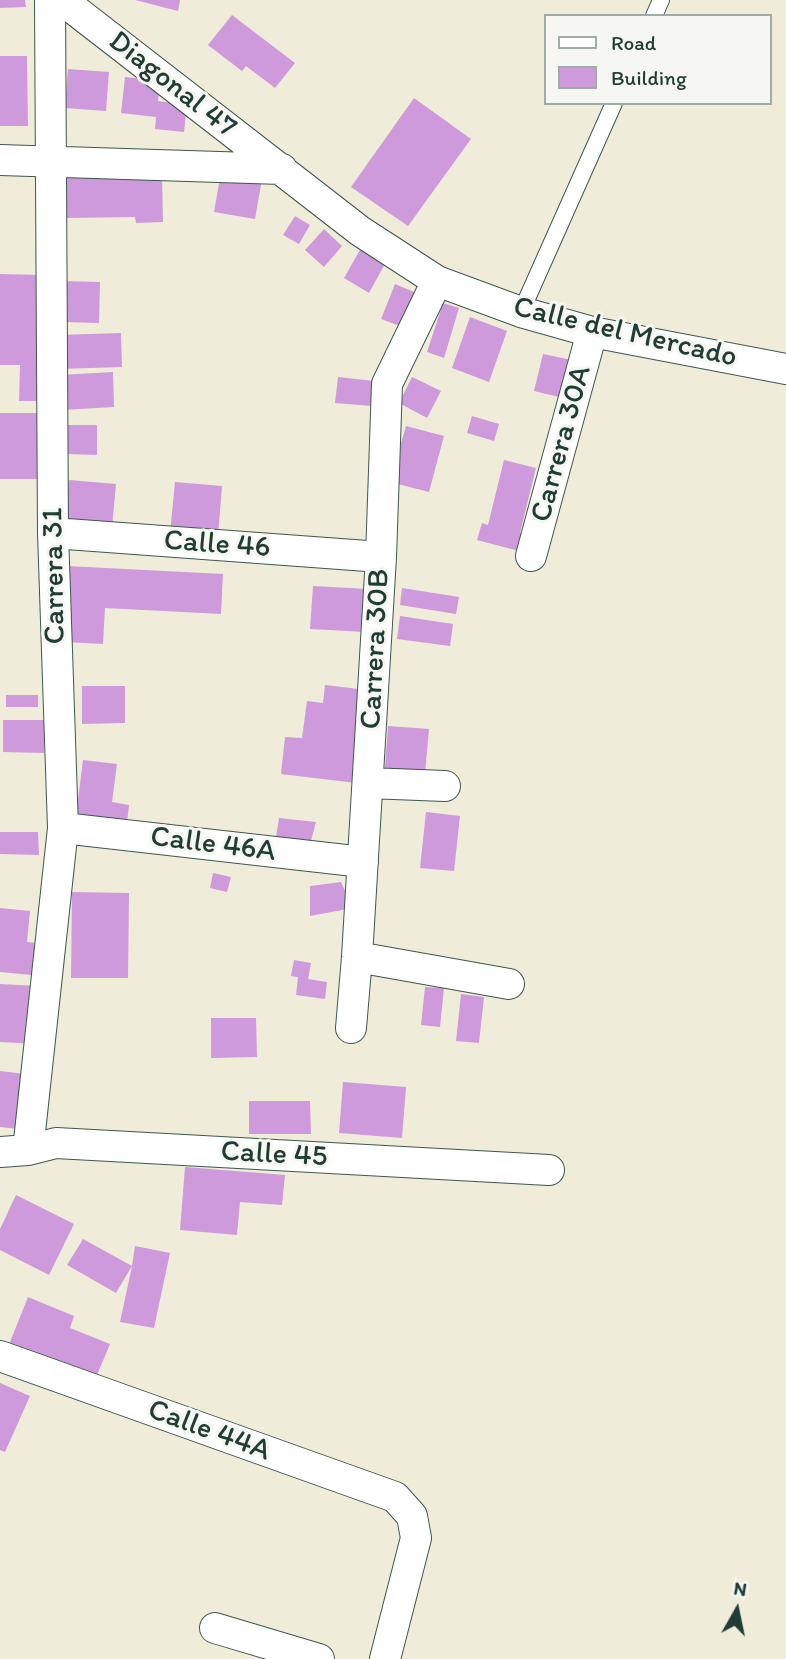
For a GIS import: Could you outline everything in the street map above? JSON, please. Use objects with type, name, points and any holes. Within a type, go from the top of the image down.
[{"type":"street","name":"Carrera 31","points":[[14,1151],[63,828],[53,533],[50,0]]},
{"type":"street","name":"Diagonal 47","points":[[62,0],[282,169]]},
{"type":"street","points":[[0,160],[282,169]]},
{"type":"street","name":"Calle del Mercado","points":[[282,169],[360,231],[437,281],[521,313],[592,332],[786,369]]},
{"type":"street","name":"Carrera 30B","points":[[351,1028],[358,957],[381,557],[387,384],[437,281]]},
{"type":"street","name":"Carrera 30A","points":[[531,556],[592,332]]},
{"type":"street","name":"Calle 46","points":[[53,533],[381,557]]},
{"type":"street","points":[[368,783],[445,786]]},
{"type":"street","name":"Calle 46A","points":[[63,828],[363,862]]},
{"type":"street","points":[[358,957],[509,984]]},
{"type":"street","name":"Calle 45","points":[[14,1151],[56,1143],[549,1170]]},
{"type":"street","name":"Calle 44A","points":[[0,1356],[395,1497],[412,1516],[416,1538],[385,1659]]},
{"type":"street","points":[[215,1628],[319,1659]]},
{"type":"lane","points":[[521,313],[613,105]]},
{"type":"building","points":[[0,0],[25,0],[26,7],[0,8]]},
{"type":"building","points":[[135,0],[180,0],[178,11]]},
{"type":"building","points":[[232,15],[295,63],[275,88],[246,66],[242,71],[208,45]]},
{"type":"building","points":[[0,56],[27,56],[28,126],[0,126]]},
{"type":"building","points":[[68,69],[109,72],[106,111],[65,108]]},
{"type":"building","points":[[125,77],[160,81],[158,101],[187,105],[184,132],[155,129],[156,117],[121,113]]},
{"type":"building","points":[[414,98],[471,139],[408,226],[351,187]]},
{"type":"building","points":[[221,172],[262,179],[255,219],[214,212]]},
{"type":"building","points":[[162,176],[163,222],[136,223],[135,217],[65,218],[64,178]]},
{"type":"building","points":[[295,216],[310,225],[299,244],[283,235]]},
{"type":"building","points":[[324,229],[342,246],[324,267],[305,250]]},
{"type":"building","points":[[361,248],[386,262],[369,293],[344,278]]},
{"type":"building","points":[[0,274],[42,275],[40,401],[19,401],[20,365],[0,365]]},
{"type":"building","points":[[63,281],[100,282],[99,323],[61,322]]},
{"type":"building","points":[[395,284],[414,292],[400,326],[381,319]]},
{"type":"building","points":[[443,303],[459,308],[444,358],[427,352]]},
{"type":"building","points":[[470,317],[507,331],[489,382],[452,368]]},
{"type":"building","points":[[121,333],[122,367],[59,369],[58,335]]},
{"type":"building","points":[[543,354],[572,360],[563,398],[534,391]]},
{"type":"building","points":[[113,372],[114,407],[62,410],[60,375]]},
{"type":"building","points":[[338,377],[374,381],[372,406],[335,403]]},
{"type":"building","points":[[412,377],[441,391],[427,418],[399,403]]},
{"type":"building","points":[[0,413],[37,413],[37,479],[0,479]]},
{"type":"building","points":[[472,416],[499,424],[494,441],[467,433]]},
{"type":"building","points":[[66,425],[97,425],[97,455],[66,454]]},
{"type":"building","points":[[406,426],[444,436],[429,492],[390,482]]},
{"type":"building","points":[[504,460],[536,468],[520,533],[523,534],[519,551],[477,540],[482,523],[488,525]]},
{"type":"building","points":[[69,480],[116,484],[112,528],[65,524]]},
{"type":"building","points":[[175,482],[222,486],[218,537],[170,533]]},
{"type":"building","points":[[67,566],[223,574],[221,614],[105,608],[103,644],[63,642]]},
{"type":"building","points":[[313,586],[368,589],[365,632],[310,629]]},
{"type":"building","points":[[402,588],[459,597],[456,614],[400,605]]},
{"type":"building","points":[[400,616],[453,624],[450,646],[397,639]]},
{"type":"building","points":[[325,685],[367,690],[356,783],[281,774],[285,737],[302,738],[307,701],[323,703]]},
{"type":"building","points":[[82,686],[125,686],[125,723],[82,724]]},
{"type":"building","points":[[6,695],[38,695],[38,707],[6,707]]},
{"type":"building","points":[[3,720],[44,720],[44,753],[3,752]]},
{"type":"building","points":[[388,726],[429,729],[424,785],[384,781]]},
{"type":"building","points":[[83,760],[117,764],[112,802],[129,805],[126,831],[75,824]]},
{"type":"building","points":[[426,812],[460,816],[454,871],[420,868]]},
{"type":"building","points":[[279,818],[316,822],[308,852],[274,849]]},
{"type":"building","points":[[0,832],[38,832],[39,855],[0,854]]},
{"type":"building","points":[[213,873],[231,877],[227,892],[210,888]]},
{"type":"building","points":[[341,882],[353,908],[310,916],[310,886]]},
{"type":"building","points":[[72,892],[129,893],[128,978],[71,978]]},
{"type":"building","points":[[0,908],[30,911],[27,942],[46,944],[42,976],[0,972]]},
{"type":"building","points":[[294,960],[311,963],[308,979],[327,982],[325,999],[296,995],[298,977],[291,976]]},
{"type":"building","points":[[0,984],[38,986],[35,1044],[0,1042]]},
{"type":"building","points":[[425,987],[444,988],[440,1027],[421,1025]]},
{"type":"building","points":[[461,994],[484,997],[479,1043],[456,1041]]},
{"type":"building","points":[[211,1018],[256,1018],[257,1057],[211,1058]]},
{"type":"building","points":[[0,1071],[25,1074],[19,1129],[0,1127]]},
{"type":"building","points":[[343,1082],[406,1087],[402,1138],[339,1133]]},
{"type":"building","points":[[249,1101],[310,1101],[311,1134],[249,1134]]},
{"type":"building","points":[[185,1167],[285,1175],[282,1205],[240,1202],[237,1235],[180,1230]]},
{"type":"building","points":[[16,1195],[74,1224],[49,1275],[0,1250],[0,1229]]},
{"type":"building","points":[[83,1239],[132,1266],[116,1293],[67,1265]]},
{"type":"building","points":[[135,1246],[170,1253],[154,1328],[120,1322]]},
{"type":"building","points":[[28,1297],[74,1316],[70,1328],[110,1344],[92,1387],[6,1352]]},
{"type":"building","points":[[0,1383],[30,1396],[5,1452],[0,1450]]}]
